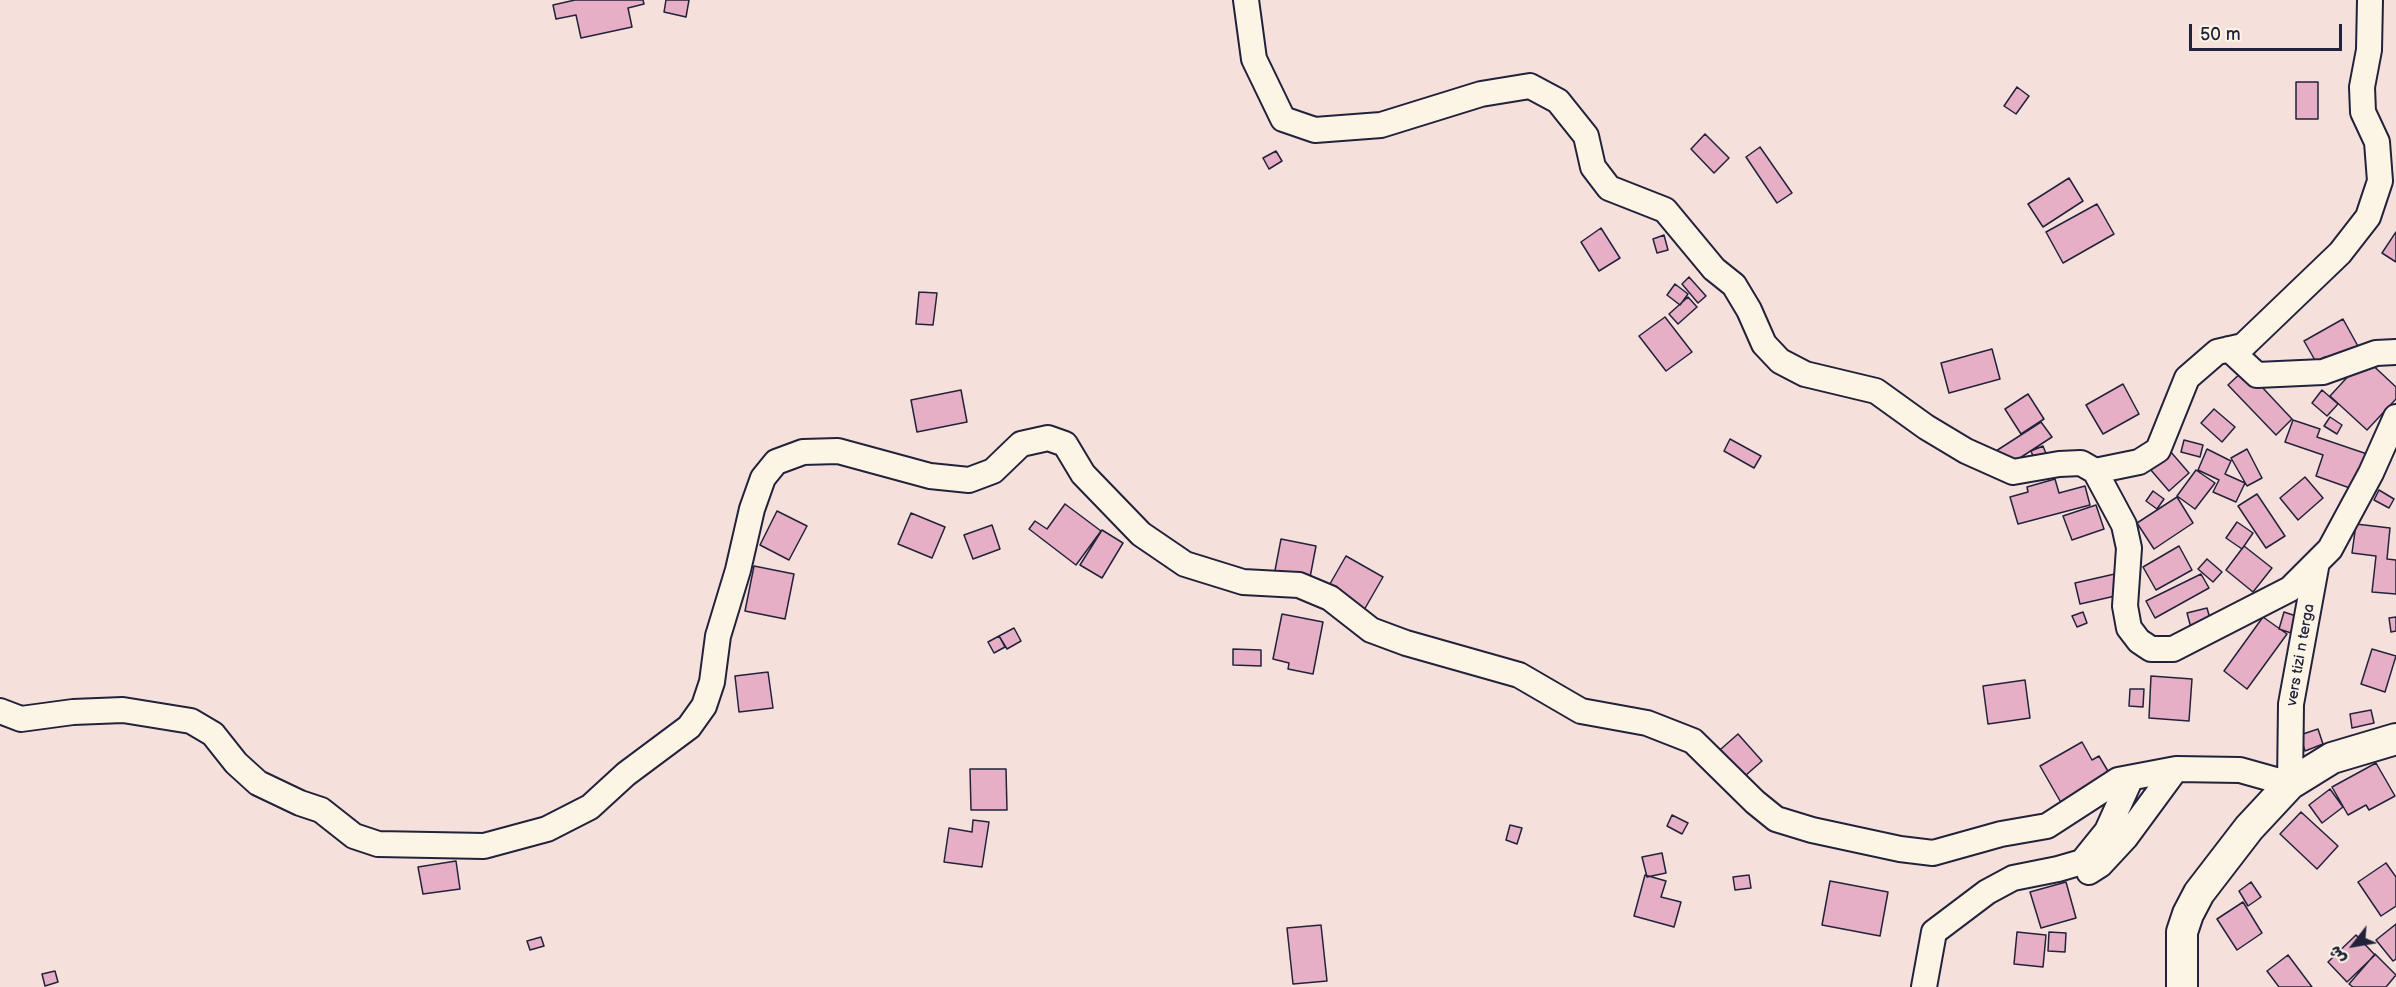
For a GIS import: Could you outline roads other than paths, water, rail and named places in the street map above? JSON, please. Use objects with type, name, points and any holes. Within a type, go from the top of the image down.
[{"type":"main road","points":[[2182,987],[2182,932],[2188,914],[2199,893],[2248,828],[2290,784],[2332,758],[2396,739]]},
{"type":"street","points":[[1246,0],[1254,59],[1283,119],[1315,130],[1381,125],[1481,94],[1530,86],[1558,100],[1586,136],[1593,167],[1609,188],[1665,210],[1714,269],[1734,285],[1749,310],[1764,344],[1780,361],[1805,374],[1876,391],[1926,427],[1956,445],[2013,472],[2059,464],[2081,464],[2095,471],[2124,525],[2129,548],[2125,606],[2129,628],[2139,641],[2151,649],[2173,649],[2290,589],[2330,549],[2371,473],[2396,417]]},
{"type":"street","points":[[2095,471],[2139,462],[2158,450],[2187,378],[2217,352],[2243,346],[2340,253],[2368,217],[2379,181],[2377,142],[2363,112],[2362,87],[2369,50],[2370,0]]},
{"type":"street","points":[[2229,349],[2257,375],[2323,372],[2376,352],[2396,351]]},
{"type":"street","points":[[0,711],[21,719],[74,712],[123,710],[191,721],[213,734],[236,763],[258,783],[300,803],[321,810],[354,836],[378,844],[484,846],[547,829],[590,807],[626,774],[689,727],[704,706],[712,682],[718,636],[756,498],[763,478],[776,462],[802,452],[838,451],[930,476],[969,480],[993,471],[1022,444],[1048,438],[1065,444],[1083,474],[1141,534],[1185,564],[1244,582],[1299,585],[1330,598],[1371,630],[1406,643],[1519,675],[1581,711],[1647,723],[1693,741],[1755,802],[1776,819],[1812,830],[1889,847],[1933,853],[2001,834],[2047,825],[2118,780],[2176,769],[2240,770],[2290,784]]},
{"type":"street","name":"vers tizi n terga","points":[[2290,784],[2290,704],[2317,562]]},
{"type":"street","points":[[2077,880],[2100,864],[2126,837],[2176,769]]},
{"type":"street","points":[[1924,987],[1934,932],[1988,892],[2013,878],[2082,862],[2107,831],[2131,778]]}]
